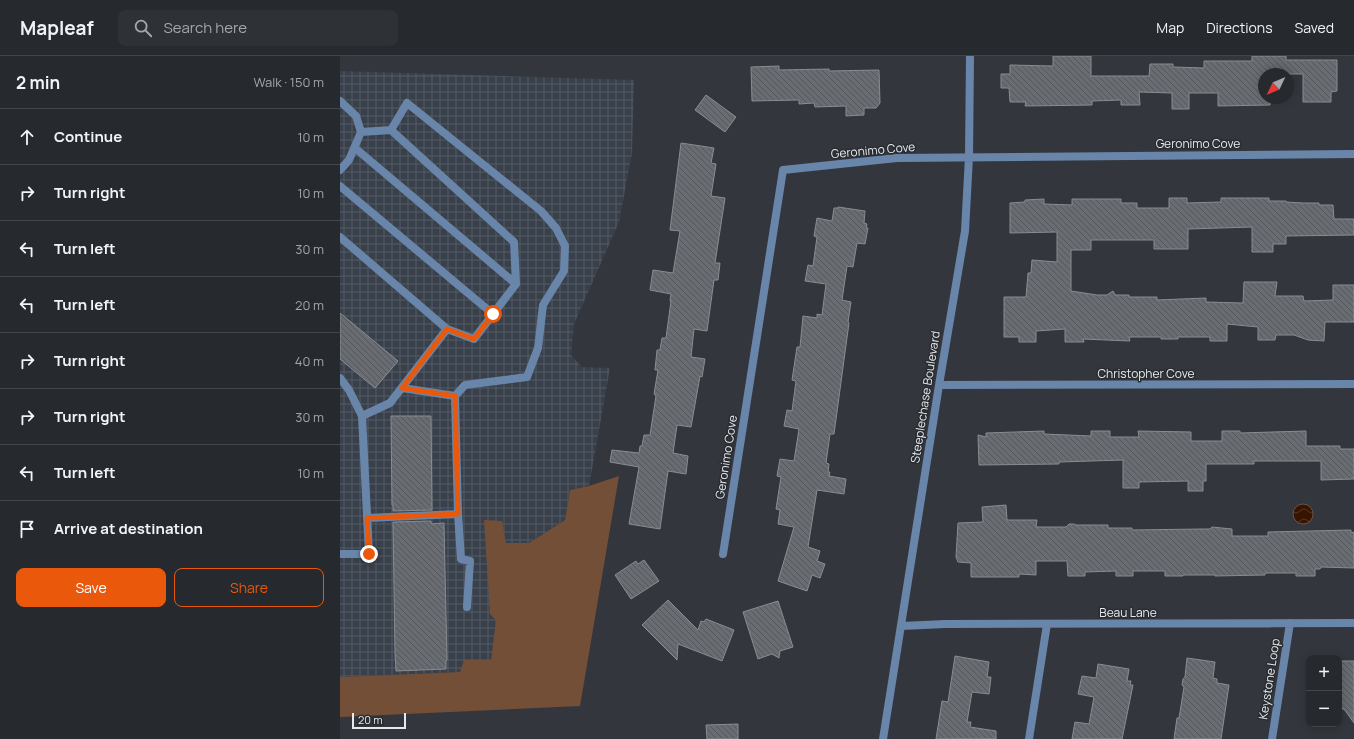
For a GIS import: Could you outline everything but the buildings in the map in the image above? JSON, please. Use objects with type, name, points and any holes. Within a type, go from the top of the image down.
[{"type":"street","name":"Steeplechase Boulevard","points":[[883,739],[965,231],[969,157],[970,56]]},
{"type":"street","points":[[340,101],[356,116],[361,132],[349,160],[340,170]]},
{"type":"street","points":[[391,130],[408,103],[541,211],[556,228],[565,246],[564,271],[543,305],[538,348],[527,377],[466,385],[455,396],[458,514],[461,559],[470,560],[467,608]]},
{"type":"street","points":[[340,237],[447,329],[474,339],[516,284],[514,242],[391,130],[361,132]]},
{"type":"street","points":[[355,148],[516,284]]},
{"type":"street","name":"Geronimo Cove","points":[[723,554],[783,170],[896,158],[1354,154]]},
{"type":"street","points":[[340,186],[493,314]]},
{"type":"street","points":[[362,416],[390,403],[447,329]]},
{"type":"street","points":[[340,378],[349,390],[362,416],[369,554],[340,554]]},
{"type":"street","name":"Christopher Cove","points":[[939,385],[1354,384]]},
{"type":"street","points":[[402,388],[455,396]]},
{"type":"street","points":[[367,518],[458,514]]},
{"type":"street","name":"Keystone Loop","points":[[1272,739],[1290,623]]},
{"type":"street","name":"Beau Lane","points":[[901,626],[1354,623]]},
{"type":"street","points":[[1029,739],[1047,624]]},
{"type":"shaded area","points":[[340,71],[634,80],[632,153],[619,222],[574,324],[571,355],[582,367],[610,368],[589,486],[570,490],[565,520],[529,543],[506,543],[491,660],[464,660],[461,672],[340,677]]},
{"type":"shaded area","points":[[619,476],[580,706],[340,717],[340,677],[460,672],[464,660],[491,660],[496,620],[490,614],[484,520],[502,521],[506,543],[529,543],[565,520],[570,490],[589,486]]},
{"type":"water","points":[[1303,504],[1310,507],[1313,514],[1310,521],[1303,524],[1296,521],[1293,514],[1296,507]]},
{"type":"route","points":[[369,554],[367,518],[458,514],[455,396],[402,388],[447,329],[474,339],[493,314]]}]
